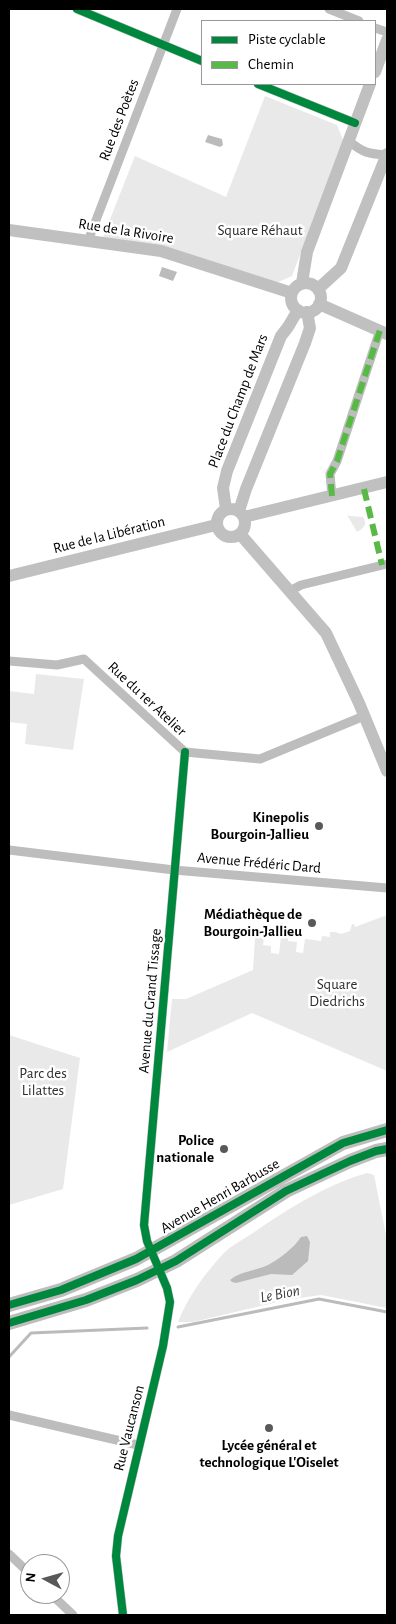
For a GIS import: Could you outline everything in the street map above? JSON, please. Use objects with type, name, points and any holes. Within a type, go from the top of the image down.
[{"type":"main road","name":"Avenue Henri Barbusse","points":[[9,1305],[61,1290],[136,1259],[343,1143],[387,1130]]},
{"type":"main road","name":"Avenue Henri Barbusse","points":[[9,1323],[86,1300],[137,1280],[176,1261],[286,1191],[350,1161],[387,1149]]},
{"type":"street","points":[[77,9],[201,61]]},
{"type":"street","name":"Rue des Poètes","points":[[88,241],[177,9]]},
{"type":"street","points":[[329,9],[356,20]]},
{"type":"street","points":[[376,69],[387,40]]},
{"type":"street","points":[[260,85],[355,123]]},
{"type":"street","points":[[302,283],[307,252],[370,85]]},
{"type":"street","points":[[318,289],[341,268],[387,155],[369,154],[360,150],[349,141]]},
{"type":"street","name":"Rue de la Rivoire","points":[[9,230],[161,251],[292,293]]},
{"type":"street","points":[[303,311],[316,308],[319,304],[320,294],[318,289],[311,284],[302,283],[292,293],[291,301],[303,311],[310,328],[246,489],[242,514],[245,523],[244,529],[240,534],[228,537],[218,530],[216,525],[218,515],[226,509],[230,508],[242,514],[332,496],[387,482]]},
{"type":"street","points":[[319,304],[384,332],[337,460],[330,474],[332,496]]},
{"type":"street","name":"Place du Champ de Mars","points":[[226,509],[223,488],[227,471],[281,336],[303,311]]},
{"type":"street","name":"Rue de la Libération","points":[[9,576],[216,525]]},
{"type":"street","points":[[240,534],[326,633],[387,771]]},
{"type":"street","points":[[290,591],[302,586],[387,564]]},
{"type":"street","name":"Rue du 1er Atelier","points":[[9,661],[56,665],[84,660],[185,752],[260,759],[364,716]]},
{"type":"street","name":"Avenue du Grand Tissage","points":[[151,1251],[144,1233],[144,1225],[185,752]]},
{"type":"street","name":"Avenue Frédéric Dard","points":[[9,850],[174,870],[387,888]]},
{"type":"street","name":"Rue Vaucanson","points":[[123,1615],[116,1556],[118,1536],[138,1445],[163,1346],[170,1302],[160,1268],[151,1251]]},
{"type":"street","points":[[9,1414],[138,1445]]},
{"type":"street","points":[[9,1554],[20,1564]]},
{"type":"street","points":[[61,1604],[73,1615]]},
{"type":"green space","name":"Square Réhaut","points":[[265,96],[337,125],[343,140],[292,276],[276,283],[103,237],[135,156],[226,197]]},
{"type":"green space","points":[[347,515],[363,517],[365,522],[362,529],[357,532]]},
{"type":"green space","points":[[36,674],[84,679],[73,750],[25,744],[27,724],[9,722],[9,691],[34,694]]},
{"type":"green space","name":"Square Diedrichs","points":[[387,915],[387,1071],[252,1013],[167,1052],[172,999],[186,999],[253,970],[255,938],[264,938],[263,945],[271,946],[271,953],[279,954],[281,937],[288,938],[288,941],[297,942],[296,952],[303,953],[305,939],[321,941],[322,936],[330,937],[330,932],[341,934],[350,931],[352,924],[355,927]]},
{"type":"green space","name":"Parc des Lilattes","points":[[9,1035],[80,1058],[63,1189],[9,1205]]},
{"type":"green space","points":[[367,1173],[374,1175],[387,1240],[387,1308],[321,1295],[286,1300],[193,1322],[178,1322],[187,1303],[204,1276],[231,1247],[307,1198],[336,1184]]},
{"type":"shaded area","points":[[208,135],[222,139],[223,145],[220,147],[205,142]]},
{"type":"shaded area","points":[[162,267],[177,272],[173,281],[159,276]]},
{"type":"shaded area","points":[[307,1236],[310,1242],[308,1261],[292,1275],[271,1274],[236,1283],[230,1280],[277,1260],[301,1237]]},
{"type":"waterway","name":"Le Bion","points":[[178,1327],[319,1299],[387,1312]]},
{"type":"waterway","name":"Le Bion","points":[[9,1357],[31,1333],[147,1328]]},
{"type":"marked path","points":[[332,496],[330,474],[337,461],[380,330]]},
{"type":"marked path","points":[[364,489],[382,565]]},
{"type":"cycle path","points":[[77,9],[201,61]]},
{"type":"cycle path","points":[[260,85],[355,123]]},
{"type":"cycle path","points":[[123,1615],[116,1556],[118,1536],[163,1346],[170,1302],[167,1288],[147,1241],[144,1225],[185,752]]},
{"type":"cycle path","points":[[9,1305],[61,1290],[136,1259],[343,1143],[387,1130]]},
{"type":"cycle path","points":[[9,1323],[86,1300],[137,1280],[176,1261],[286,1191],[350,1161],[387,1149]]},
{"type":"place","name":"Kinepolis Bourgoin-Jallieu","points":[[319,826]]},
{"type":"place","name":"Médiathèque de Bourgoin-Jallieu","points":[[312,923]]},
{"type":"place","name":"Police nationale","points":[[224,1149]]},
{"type":"place","name":"Lycée général et technologique L'Oiselet","points":[[269,1428]]}]
